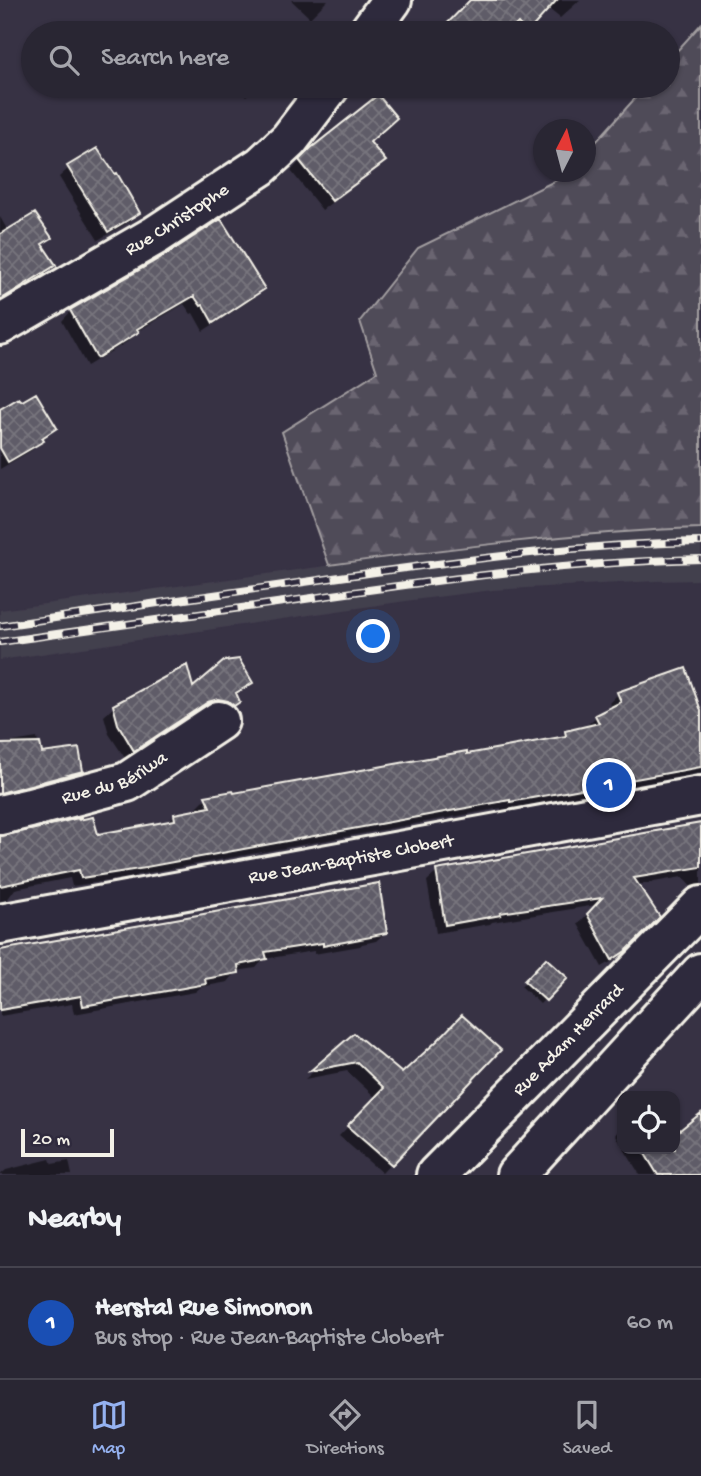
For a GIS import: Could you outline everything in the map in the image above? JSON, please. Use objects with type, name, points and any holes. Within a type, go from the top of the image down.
[{"type":"street","points":[[377,21],[392,0]]},
{"type":"street","name":"Rue Christophe","points":[[0,325],[156,235],[261,166],[289,140],[321,98]]},
{"type":"street","name":"Rue du Bériwa","points":[[0,815],[127,782],[219,721]]},
{"type":"street","name":"Rue Jean-Baptiste Clobert","points":[[0,924],[701,796]]},
{"type":"street","name":"Rue Adam Henrard","points":[[436,1175],[701,905]]},
{"type":"street","points":[[516,1175],[701,973]]},
{"type":"shaded area","points":[[701,528],[701,580],[493,590],[0,660],[0,610],[489,544],[652,529]]},
{"type":"green space","points":[[701,24],[701,528],[561,537],[329,565],[282,432],[377,372],[360,321],[418,248],[553,182],[596,182],[596,142],[635,98],[680,98],[680,48]]},
{"type":"building","points":[[470,0],[557,0],[538,21],[450,21]]},
{"type":"building","points":[[374,98],[380,98],[397,118],[370,142],[386,161],[332,201],[299,160]]},
{"type":"building","points":[[97,148],[115,174],[117,173],[140,213],[108,232],[67,166]]},
{"type":"building","points":[[35,213],[52,238],[42,244],[56,265],[0,300],[0,234]]},
{"type":"building","points":[[221,219],[265,289],[213,323],[203,305],[201,306],[194,296],[137,329],[139,332],[97,358],[70,310],[167,254]]},
{"type":"building","points":[[36,393],[57,428],[42,438],[44,441],[8,462],[0,448],[0,409],[19,398],[22,401]]},
{"type":"building","points":[[239,659],[253,683],[236,693],[240,702],[234,706],[228,701],[218,699],[208,702],[134,751],[118,724],[113,705],[187,665],[193,687],[224,661]]},
{"type":"building","points":[[686,668],[701,711],[701,767],[146,868],[81,878],[79,870],[0,886],[0,836],[82,817],[78,819],[93,817],[98,834],[175,820],[174,814],[210,807],[205,796],[566,736],[565,731],[599,723],[595,715],[621,702],[617,692]]},
{"type":"building","points":[[40,743],[42,753],[79,748],[83,771],[0,793],[0,744]]},
{"type":"building","points":[[701,823],[701,867],[634,878],[660,917],[627,950],[612,960],[587,914],[602,898],[500,913],[501,915],[445,925],[436,870]]},
{"type":"building","points":[[379,883],[387,933],[323,946],[323,943],[265,952],[267,959],[238,965],[239,973],[205,979],[206,984],[83,1006],[81,996],[0,1010],[0,950]]},
{"type":"building","points":[[546,958],[568,978],[546,1001],[524,981]]},
{"type":"building","points":[[462,1015],[501,1050],[392,1165],[347,1126],[384,1088],[357,1062],[310,1071],[354,1033],[402,1073]]},
{"type":"building","points":[[701,1113],[701,1175],[658,1175],[645,1154],[680,1154],[680,1130]]},
{"type":"railway","points":[[0,626],[479,559],[568,549],[701,542]]},
{"type":"railway","points":[[0,642],[453,579],[601,564],[701,559]]},
{"type":"place","name":"Herstal Rue Simonon","points":[[609,785]]}]
